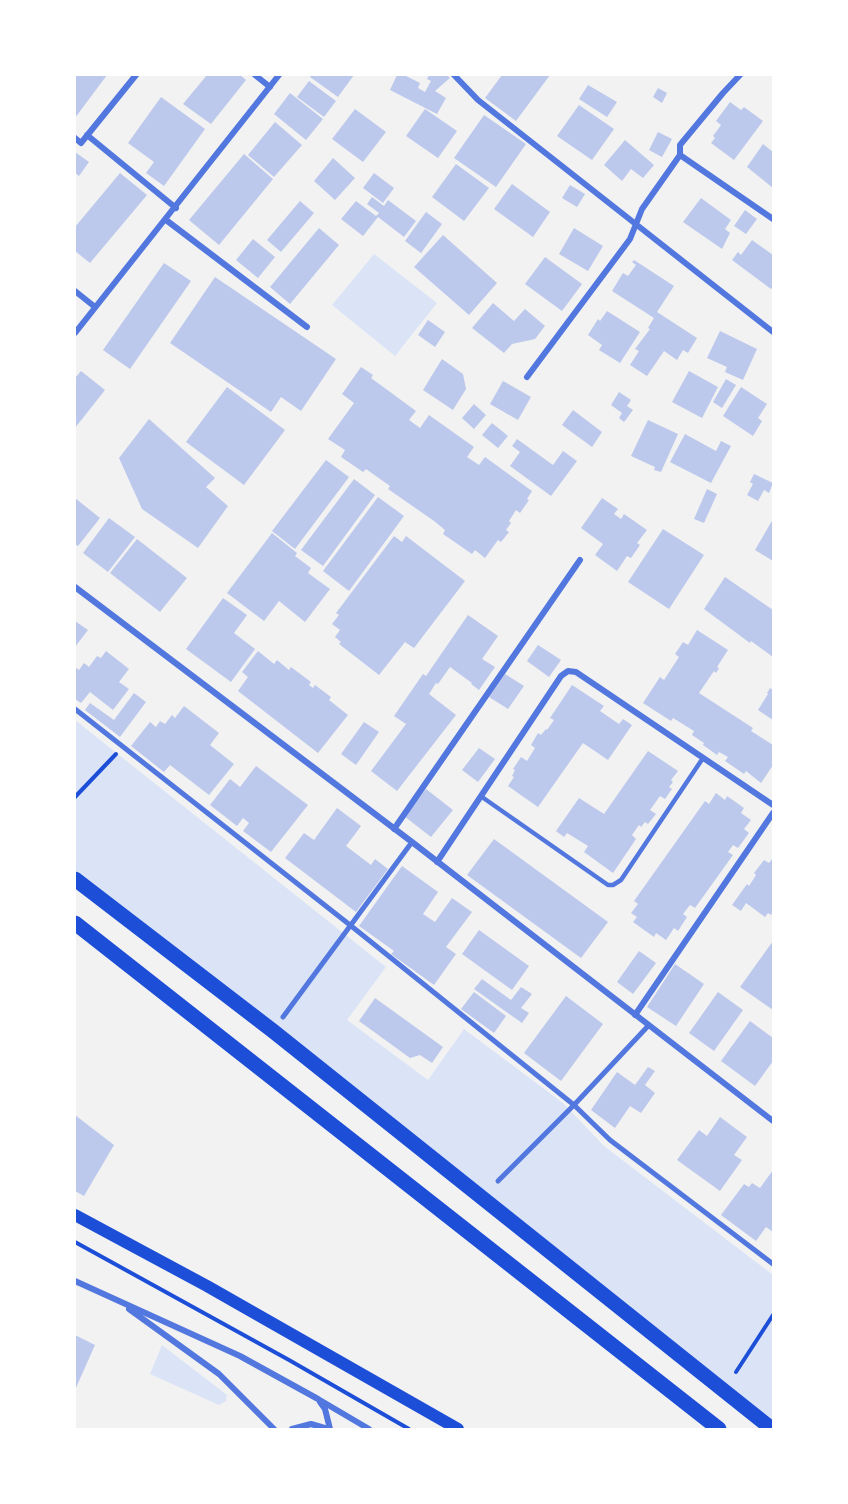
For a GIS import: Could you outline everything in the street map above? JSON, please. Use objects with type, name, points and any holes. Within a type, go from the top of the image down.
[{"type":"main road","points":[[75,879],[282,1038],[772,1429]]},
{"type":"main road","points":[[75,923],[719,1429]]},
{"type":"main road","points":[[75,1215],[302,1339],[458,1429]]},
{"type":"street","points":[[75,138],[81,143],[136,75]]},
{"type":"street","points":[[255,75],[270,87]]},
{"type":"street","points":[[75,333],[279,75]]},
{"type":"street","points":[[454,75],[478,100],[773,332]]},
{"type":"street","points":[[527,377],[630,239],[642,209],[680,155],[680,145],[740,75]]},
{"type":"street","points":[[87,135],[176,208]]},
{"type":"street","points":[[680,155],[773,219]]},
{"type":"street","points":[[166,220],[307,327]]},
{"type":"street","points":[[75,291],[95,307]]},
{"type":"street","points":[[394,829],[580,560]]},
{"type":"street","points":[[75,587],[412,842],[773,1121]]},
{"type":"street","points":[[437,862],[561,676],[568,671],[576,672],[773,805]]},
{"type":"street","points":[[75,709],[350,925],[574,1106],[610,1140],[773,1264]]},
{"type":"street","points":[[635,1015],[773,813]]},
{"type":"street","points":[[283,1017],[412,842]]},
{"type":"street","points":[[498,1181],[574,1106],[649,1025]]},
{"type":"street","points":[[75,1281],[209,1341],[318,1398],[369,1429]]},
{"type":"street","points":[[122,1303],[219,1374],[274,1429]]},
{"type":"street","points":[[292,1429],[311,1424],[329,1429],[326,1409],[318,1398]]},
{"type":"lane","points":[[482,797],[608,885],[614,885],[621,880],[703,758]]},
{"type":"path","points":[[75,797],[123,747]]},
{"type":"path","points":[[75,1242],[290,1360],[409,1429]]},
{"type":"path","points":[[736,1372],[773,1315]]},
{"type":"shaded area","points":[[374,254],[437,303],[395,356],[332,305]]},
{"type":"shaded area","points":[[75,720],[386,967],[347,1020],[428,1080],[464,1029],[563,1103],[604,1146],[773,1275],[773,1424],[75,875]]},
{"type":"shaded area","points":[[162,1345],[227,1395],[226,1401],[219,1405],[150,1374]]},
{"type":"building","points":[[75,75],[107,75],[75,118]]},
{"type":"building","points":[[207,75],[240,75],[246,80],[211,124],[183,104]]},
{"type":"building","points":[[311,75],[354,75],[338,97],[310,77]]},
{"type":"building","points":[[397,75],[404,75],[420,83],[418,88],[425,92],[431,81],[427,79],[429,75],[447,75],[450,78],[435,91],[446,98],[437,114],[390,90]]},
{"type":"building","points":[[502,75],[550,75],[516,121],[485,98]]},
{"type":"building","points":[[309,81],[336,101],[324,117],[297,97]]},
{"type":"building","points":[[588,85],[617,102],[607,117],[579,99]]},
{"type":"building","points":[[658,88],[667,93],[662,103],[653,97]]},
{"type":"building","points":[[290,93],[323,119],[306,140],[274,114]]},
{"type":"building","points":[[161,97],[205,129],[164,186],[146,173],[154,162],[128,143]]},
{"type":"building","points":[[730,102],[741,110],[744,107],[763,121],[734,160],[711,143],[721,125],[716,121]]},
{"type":"building","points":[[579,105],[614,129],[592,160],[557,136]]},
{"type":"building","points":[[355,109],[386,132],[363,162],[332,139]]},
{"type":"building","points":[[425,109],[457,131],[438,158],[406,136]]},
{"type":"building","points":[[484,115],[526,144],[496,187],[454,158]]},
{"type":"building","points":[[275,122],[302,145],[274,177],[248,155]]},
{"type":"building","points":[[658,132],[672,139],[662,157],[649,150]]},
{"type":"building","points":[[625,140],[654,165],[643,178],[631,169],[622,181],[604,165]]},
{"type":"building","points":[[763,144],[773,152],[773,188],[747,167]]},
{"type":"building","points":[[75,152],[89,162],[79,176],[75,173]]},
{"type":"building","points":[[244,154],[273,179],[219,245],[189,220]]},
{"type":"building","points":[[333,158],[355,178],[335,200],[314,181]]},
{"type":"building","points":[[456,164],[489,188],[464,221],[432,197]]},
{"type":"building","points":[[120,173],[147,195],[90,263],[75,251],[75,227]]},
{"type":"building","points":[[374,173],[394,188],[383,203],[363,188]]},
{"type":"building","points":[[512,184],[550,212],[533,237],[494,209]]},
{"type":"building","points":[[570,185],[585,194],[577,207],[562,198]]},
{"type":"building","points":[[372,197],[384,206],[388,200],[416,221],[404,237],[378,217],[363,236],[341,219],[356,201],[376,216],[379,213],[367,204]]},
{"type":"building","points":[[701,198],[731,220],[725,229],[730,233],[722,249],[683,222]]},
{"type":"building","points":[[300,201],[314,213],[281,252],[267,240]]},
{"type":"building","points":[[745,210],[757,219],[746,234],[734,226]]},
{"type":"building","points":[[426,212],[442,224],[421,253],[405,241]]},
{"type":"building","points":[[319,228],[339,245],[290,304],[270,287]]},
{"type":"building","points":[[574,228],[603,246],[588,271],[559,254]]},
{"type":"building","points":[[443,235],[497,283],[469,315],[414,267]]},
{"type":"building","points":[[253,239],[275,257],[258,278],[236,260]]},
{"type":"building","points":[[752,240],[773,255],[773,286],[771,289],[732,260],[738,252],[741,255]]},
{"type":"building","points":[[545,257],[582,284],[562,311],[525,284]]},
{"type":"building","points":[[634,260],[674,286],[657,312],[697,338],[688,353],[683,350],[677,360],[664,351],[647,376],[630,365],[639,351],[635,349],[650,329],[648,328],[654,318],[612,291],[623,273],[628,276],[636,265],[632,262]]},
{"type":"building","points":[[164,263],[191,281],[130,369],[103,350]]},
{"type":"building","points":[[215,277],[336,359],[301,411],[281,397],[271,412],[170,343]]},
{"type":"building","points":[[493,303],[514,321],[525,309],[545,326],[535,339],[512,344],[504,353],[472,328]]},
{"type":"building","points":[[607,311],[640,332],[620,363],[599,350],[602,345],[588,335],[598,319],[600,321]]},
{"type":"building","points":[[428,320],[445,332],[435,347],[418,335]]},
{"type":"building","points":[[720,331],[757,349],[743,380],[725,372],[727,367],[707,358]]},
{"type":"building","points":[[442,359],[463,374],[466,389],[453,410],[423,390]]},
{"type":"building","points":[[361,367],[373,375],[371,378],[416,411],[409,420],[420,428],[429,415],[474,447],[467,457],[479,465],[485,457],[532,491],[520,513],[516,510],[509,521],[511,523],[506,530],[509,532],[501,542],[498,540],[485,558],[475,550],[472,554],[443,534],[445,530],[388,489],[390,486],[366,469],[363,472],[341,457],[345,450],[328,439],[354,403],[342,394]]},
{"type":"building","points":[[81,371],[105,390],[75,428],[75,378]]},
{"type":"building","points":[[689,371],[718,387],[702,418],[672,402]]},
{"type":"building","points":[[726,379],[736,385],[722,408],[713,402]]},
{"type":"building","points":[[503,381],[531,397],[518,420],[490,404]]},
{"type":"building","points":[[227,387],[285,430],[244,485],[186,442]]},
{"type":"building","points":[[741,387],[767,404],[758,418],[762,421],[753,436],[723,416]]},
{"type":"building","points":[[619,392],[631,400],[627,406],[633,410],[624,422],[619,418],[622,413],[611,405]]},
{"type":"building","points":[[474,404],[486,415],[474,429],[462,418]]},
{"type":"building","points":[[573,410],[602,432],[592,447],[562,425]]},
{"type":"building","points":[[149,419],[215,478],[206,487],[228,506],[198,548],[142,509],[119,458]]},
{"type":"building","points":[[648,420],[678,434],[661,472],[631,456]]},
{"type":"building","points":[[492,423],[508,436],[498,448],[482,435]]},
{"type":"building","points":[[685,434],[716,451],[721,441],[731,446],[711,483],[670,462]]},
{"type":"building","points":[[517,439],[553,465],[563,451],[577,461],[551,496],[510,466],[520,452],[512,446]]},
{"type":"building","points":[[326,460],[349,477],[295,549],[272,531]]},
{"type":"building","points":[[754,474],[773,483],[769,493],[764,490],[758,501],[747,495],[753,484],[750,482]]},
{"type":"building","points":[[354,479],[375,495],[323,566],[301,550]]},
{"type":"building","points":[[707,489],[717,494],[704,523],[694,519]]},
{"type":"building","points":[[378,497],[404,516],[349,591],[323,571]]},
{"type":"building","points":[[75,498],[100,518],[78,546],[75,544]]},
{"type":"building","points":[[602,498],[618,509],[614,514],[621,519],[624,514],[647,530],[637,543],[640,545],[631,558],[627,556],[617,571],[595,555],[603,544],[581,528]]},
{"type":"building","points":[[109,518],[135,537],[108,572],[83,553]]},
{"type":"building","points":[[773,519],[773,561],[755,550]]},
{"type":"building","points":[[663,529],[704,555],[669,609],[628,582]]},
{"type":"building","points":[[272,533],[297,553],[295,556],[311,568],[308,573],[330,589],[305,622],[279,601],[264,621],[227,593]]},
{"type":"building","points":[[394,536],[402,542],[406,536],[465,581],[414,648],[405,642],[379,675],[339,644],[341,642],[335,637],[340,630],[332,624],[339,615],[336,613]]},
{"type":"building","points":[[137,539],[187,578],[160,612],[110,573]]},
{"type":"building","points":[[725,577],[773,610],[773,657],[704,609]]},
{"type":"building","points":[[223,598],[247,615],[234,633],[255,649],[231,682],[186,649]]},
{"type":"building","points":[[468,615],[498,636],[482,659],[495,667],[479,690],[450,667],[438,684],[436,683],[429,694],[456,715],[397,791],[371,771],[406,724],[394,716],[423,674],[426,676]]},
{"type":"building","points":[[75,621],[88,630],[75,647]]},
{"type":"building","points":[[697,630],[728,650],[717,667],[719,668],[716,673],[714,671],[699,693],[753,728],[751,731],[773,745],[773,765],[761,783],[746,771],[744,774],[725,761],[728,757],[719,752],[717,755],[703,745],[704,743],[692,735],[694,731],[673,718],[671,721],[643,703],[660,677],[664,680],[679,657],[675,654],[683,642],[688,645]]},
{"type":"building","points":[[538,645],[561,660],[549,677],[527,661]]},
{"type":"building","points":[[106,651],[129,669],[119,682],[129,689],[113,710],[90,692],[81,703],[75,699],[75,667],[79,670],[84,663],[89,667],[97,656],[101,658]]},
{"type":"building","points":[[258,651],[274,664],[277,660],[289,670],[291,667],[311,682],[309,685],[313,688],[315,685],[331,697],[329,700],[348,715],[318,753],[238,691],[248,677],[242,672]]},
{"type":"building","points":[[505,674],[524,686],[508,709],[489,697]]},
{"type":"building","points":[[572,685],[604,706],[600,711],[619,724],[623,719],[632,725],[608,760],[583,743],[538,807],[508,786],[514,777],[512,776],[515,770],[513,769],[521,757],[527,761],[535,748],[531,745],[538,733],[541,735],[547,730],[554,720],[550,718]]},
{"type":"building","points":[[770,688],[773,690],[773,720],[758,710]]},
{"type":"building","points":[[134,693],[146,702],[120,737],[85,710],[90,703],[114,720]]},
{"type":"building","points":[[184,706],[219,733],[210,745],[234,764],[209,795],[170,765],[164,772],[131,746],[150,722],[156,727],[160,721],[165,724],[172,715],[175,718]]},
{"type":"building","points":[[364,722],[379,732],[356,765],[341,754]]},
{"type":"building","points":[[479,748],[495,759],[478,782],[462,770]]},
{"type":"building","points":[[648,751],[678,771],[671,780],[673,782],[669,787],[672,789],[665,799],[660,796],[650,810],[656,814],[648,824],[645,822],[641,827],[639,825],[632,835],[636,839],[613,873],[584,852],[588,846],[567,833],[564,837],[556,831],[579,798],[604,814]]},
{"type":"building","points":[[256,766],[308,805],[271,852],[243,831],[249,823],[243,818],[237,826],[210,805],[230,779],[240,787]]},
{"type":"building","points":[[426,789],[453,810],[431,837],[404,816]]},
{"type":"building","points":[[716,793],[725,800],[727,796],[744,808],[741,813],[751,820],[744,829],[749,833],[738,848],[733,845],[728,852],[733,855],[695,908],[690,905],[683,914],[687,917],[678,931],[674,928],[666,940],[656,933],[654,937],[633,922],[637,917],[631,913],[638,904],[634,901],[705,801],[709,804]]},
{"type":"building","points":[[337,808],[361,826],[346,846],[371,865],[375,859],[388,869],[356,912],[285,858],[304,833],[314,840]]},
{"type":"building","points":[[494,839],[608,922],[581,958],[467,875]]},
{"type":"building","points":[[773,858],[773,912],[771,915],[768,913],[765,917],[746,903],[741,911],[732,905],[747,884],[749,886],[756,875],[754,873],[764,860],[769,863]]},
{"type":"building","points":[[402,866],[438,892],[423,914],[435,922],[452,898],[472,912],[446,947],[456,954],[434,985],[391,954],[394,951],[359,926]]},
{"type":"building","points":[[479,930],[529,966],[512,990],[462,954]]},
{"type":"building","points":[[773,941],[773,1010],[740,987]]},
{"type":"building","points":[[639,951],[656,963],[633,994],[617,982]]},
{"type":"building","points":[[675,964],[704,984],[676,1026],[647,1007]]},
{"type":"building","points":[[482,979],[511,1000],[521,987],[532,994],[521,1008],[529,1013],[522,1023],[474,989]]},
{"type":"building","points":[[474,992],[506,1016],[494,1033],[461,1009]]},
{"type":"building","points":[[718,992],[743,1010],[714,1051],[689,1033]]},
{"type":"building","points":[[566,996],[603,1024],[561,1081],[524,1053]]},
{"type":"building","points":[[375,998],[443,1047],[432,1063],[420,1055],[410,1058],[359,1021]]},
{"type":"building","points":[[750,1021],[773,1038],[773,1061],[755,1086],[721,1061]]},
{"type":"building","points":[[648,1067],[655,1071],[645,1085],[655,1093],[641,1113],[630,1106],[615,1128],[591,1110],[617,1072],[635,1085]]},
{"type":"building","points":[[75,1115],[114,1145],[84,1196],[75,1191]]},
{"type":"building","points":[[720,1117],[747,1137],[734,1155],[742,1160],[720,1191],[677,1160],[699,1130],[707,1136]]},
{"type":"building","points":[[773,1170],[773,1232],[766,1227],[756,1241],[721,1215],[744,1184],[749,1187],[752,1183],[760,1188]]},
{"type":"building","points":[[75,1335],[95,1345],[75,1390]]}]
